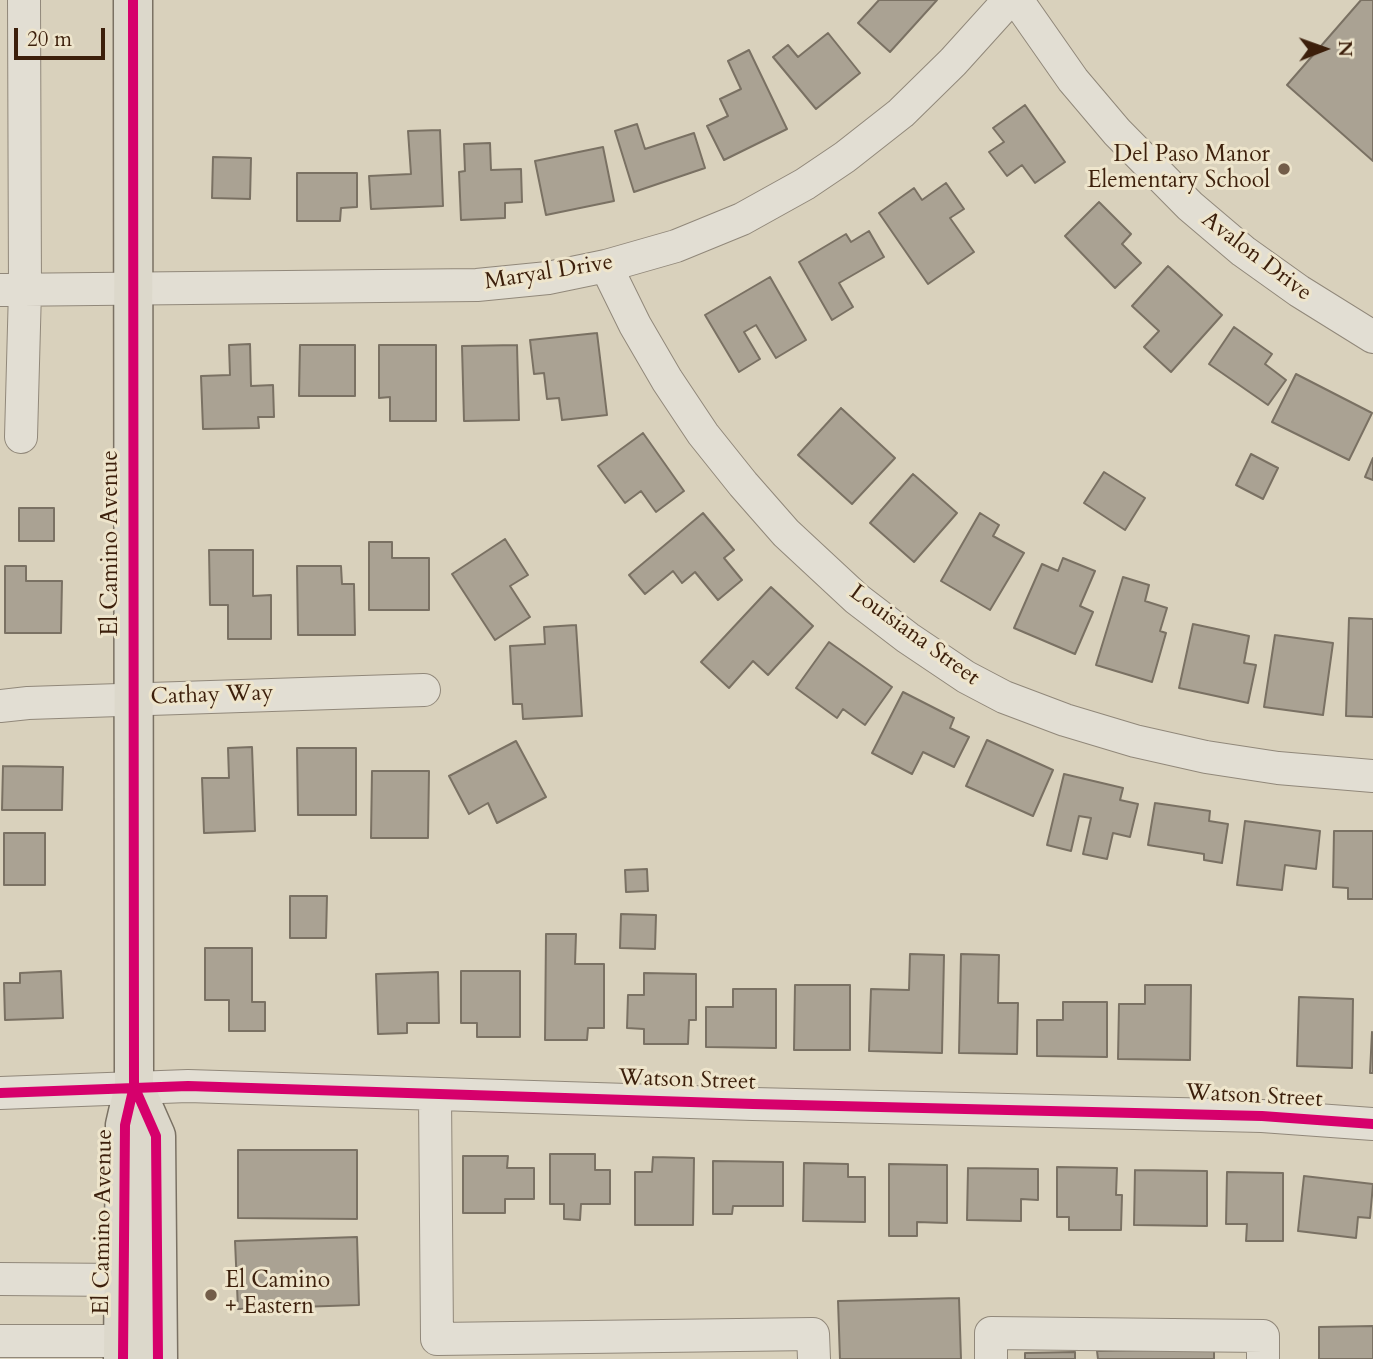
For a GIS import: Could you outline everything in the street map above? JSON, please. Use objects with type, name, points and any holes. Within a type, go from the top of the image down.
[{"type":"main road","name":"El Camino Avenue","points":[[123,1350],[125,1125],[134,1086],[133,0]]},
{"type":"main road","name":"El Camino Avenue","points":[[134,1086],[156,1136],[158,1359]]},
{"type":"street","points":[[21,437],[12,290],[24,0]]},
{"type":"street","name":"Maryal Drive","points":[[12,290],[477,285],[548,278],[606,267],[709,233],[742,219],[805,184],[901,113],[953,62],[1009,0]]},
{"type":"street","name":"Avalon Drive","points":[[1017,0],[1073,80],[1117,132],[1190,206],[1243,251],[1299,292],[1373,337]]},
{"type":"street","name":"Louisiana Street","points":[[606,267],[635,325],[703,434],[786,533],[857,599],[966,677],[1016,702],[1135,741],[1206,757],[1278,768],[1373,776]]},
{"type":"street","name":"Cathay Way","points":[[0,706],[424,690]]},
{"type":"street","name":"Watson Street","points":[[0,1093],[187,1086],[1262,1116],[1373,1124]]},
{"type":"street","points":[[435,1095],[437,1339],[813,1334],[814,1359]]},
{"type":"street","points":[[0,1279],[123,1280]]},
{"type":"street","points":[[991,1359],[991,1333],[1263,1336],[1263,1359]]},
{"type":"street","points":[[10,1349],[123,1350]]},
{"type":"building","points":[[879,0],[937,0],[890,52],[858,23]]},
{"type":"building","points":[[1361,0],[1373,0],[1373,161],[1287,85]]},
{"type":"building","points":[[828,33],[860,73],[816,109],[773,57],[788,45],[798,57]]},
{"type":"building","points":[[749,50],[787,129],[724,160],[707,126],[728,116],[720,99],[741,89],[728,61]]},
{"type":"building","points":[[1025,105],[1065,162],[1035,183],[1022,165],[1007,176],[989,152],[1004,142],[993,128]]},
{"type":"building","points":[[637,124],[645,149],[694,133],[705,168],[634,192],[615,131]]},
{"type":"building","points":[[440,130],[443,206],[371,209],[369,176],[411,174],[408,131]]},
{"type":"building","points":[[490,143],[491,170],[521,169],[522,202],[505,203],[505,218],[461,220],[459,172],[465,171],[464,144]]},
{"type":"building","points":[[603,147],[614,201],[546,215],[535,161]]},
{"type":"building","points":[[213,157],[251,158],[250,199],[212,198]]},
{"type":"building","points":[[297,173],[357,173],[357,207],[341,208],[340,221],[297,221]]},
{"type":"building","points":[[946,183],[964,209],[950,218],[974,252],[928,284],[879,213],[914,188],[922,200]]},
{"type":"building","points":[[1099,202],[1131,234],[1122,244],[1141,263],[1115,288],[1065,236]]},
{"type":"building","points":[[869,231],[884,257],[839,283],[853,307],[832,320],[799,262],[846,234],[851,242]]},
{"type":"building","points":[[1168,266],[1222,315],[1171,372],[1144,347],[1159,331],[1132,306]]},
{"type":"building","points":[[770,277],[806,340],[776,358],[756,325],[744,332],[760,359],[739,372],[705,315]]},
{"type":"building","points":[[1234,327],[1272,354],[1265,364],[1286,380],[1268,405],[1209,364]]},
{"type":"building","points":[[597,333],[607,415],[562,420],[559,398],[547,399],[544,373],[534,374],[530,340]]},
{"type":"building","points":[[250,344],[251,386],[273,385],[274,417],[258,417],[259,428],[203,429],[201,376],[230,375],[229,345]]},
{"type":"building","points":[[300,345],[355,345],[355,396],[299,396]]},
{"type":"building","points":[[379,345],[436,345],[436,421],[390,421],[390,397],[379,398]]},
{"type":"building","points":[[517,345],[519,420],[464,421],[462,346]]},
{"type":"building","points":[[1296,374],[1372,413],[1349,460],[1272,422]]},
{"type":"building","points":[[841,408],[895,458],[852,504],[798,455]]},
{"type":"building","points":[[643,433],[684,491],[656,512],[641,491],[625,503],[598,466]]},
{"type":"building","points":[[1251,454],[1278,468],[1263,499],[1236,485]]},
{"type":"building","points":[[1373,458],[1373,480],[1365,477]]},
{"type":"building","points":[[1104,472],[1145,498],[1125,530],[1084,503]]},
{"type":"building","points":[[913,474],[957,513],[914,562],[870,523]]},
{"type":"building","points":[[19,508],[54,508],[54,541],[19,541]]},
{"type":"building","points":[[703,513],[734,550],[724,558],[742,580],[718,600],[695,572],[682,583],[673,571],[645,594],[629,575]]},
{"type":"building","points":[[980,513],[999,525],[993,536],[1024,553],[990,610],[941,581]]},
{"type":"building","points":[[505,539],[528,575],[510,586],[530,617],[495,640],[452,574]]},
{"type":"building","points":[[369,542],[392,542],[392,558],[429,558],[429,610],[369,610]]},
{"type":"building","points":[[209,550],[253,550],[253,596],[271,595],[271,639],[228,639],[228,605],[210,605]]},
{"type":"building","points":[[1063,558],[1095,571],[1080,606],[1093,612],[1075,654],[1014,628],[1042,564],[1058,571]]},
{"type":"building","points":[[5,566],[26,566],[26,581],[62,581],[61,633],[5,633]]},
{"type":"building","points":[[297,566],[341,566],[342,584],[354,584],[355,635],[298,635]]},
{"type":"building","points":[[1123,577],[1149,585],[1145,601],[1167,608],[1160,631],[1166,633],[1152,682],[1096,665]]},
{"type":"building","points":[[771,587],[813,626],[768,675],[753,661],[729,688],[701,662]]},
{"type":"building","points":[[1349,618],[1373,619],[1373,717],[1346,716]]},
{"type":"building","points":[[1193,624],[1249,636],[1244,663],[1256,665],[1248,703],[1179,688]]},
{"type":"building","points":[[576,625],[582,716],[523,719],[522,704],[513,704],[510,646],[545,644],[544,627]]},
{"type":"building","points":[[1275,635],[1333,643],[1323,715],[1264,707]]},
{"type":"building","points":[[829,642],[892,687],[865,725],[843,709],[837,718],[796,688]]},
{"type":"building","points":[[903,692],[954,718],[950,728],[969,737],[954,767],[923,752],[912,774],[872,753]]},
{"type":"building","points":[[987,740],[1053,770],[1033,816],[966,786]]},
{"type":"building","points":[[516,741],[546,797],[497,823],[488,803],[469,814],[449,776]]},
{"type":"building","points":[[252,747],[255,831],[204,833],[202,778],[229,778],[228,748]]},
{"type":"building","points":[[297,748],[356,748],[356,815],[298,815]]},
{"type":"building","points":[[3,766],[63,767],[62,810],[2,810]]},
{"type":"building","points":[[372,771],[429,771],[428,838],[371,838]]},
{"type":"building","points":[[1064,774],[1123,788],[1120,800],[1138,804],[1130,837],[1113,833],[1107,859],[1083,854],[1091,818],[1079,816],[1071,851],[1047,845]]},
{"type":"building","points":[[1155,803],[1210,811],[1209,821],[1228,824],[1222,863],[1204,860],[1204,854],[1148,845]]},
{"type":"building","points":[[1245,821],[1320,831],[1316,869],[1285,865],[1282,890],[1237,885]]},
{"type":"building","points":[[1334,831],[1373,831],[1373,899],[1348,899],[1348,888],[1333,887]]},
{"type":"building","points":[[4,833],[45,833],[45,885],[4,885]]},
{"type":"building","points":[[647,869],[648,891],[626,892],[625,870]]},
{"type":"building","points":[[290,896],[327,896],[326,938],[290,938]]},
{"type":"building","points":[[621,914],[656,915],[655,949],[620,948]]},
{"type":"building","points":[[546,934],[576,934],[575,964],[604,964],[604,1028],[588,1028],[587,1040],[545,1040]]},
{"type":"building","points":[[205,948],[252,948],[252,1002],[265,1002],[265,1031],[229,1031],[229,1000],[205,1000]]},
{"type":"building","points":[[910,954],[944,955],[942,1053],[869,1051],[871,989],[909,990]]},
{"type":"building","points":[[961,954],[999,955],[998,1003],[1018,1003],[1017,1054],[959,1053]]},
{"type":"building","points":[[61,971],[63,1018],[5,1020],[4,983],[20,983],[20,973]]},
{"type":"building","points":[[461,971],[520,971],[520,1037],[477,1037],[477,1023],[461,1023]]},
{"type":"building","points":[[438,972],[439,1023],[407,1023],[407,1033],[378,1034],[376,974]]},
{"type":"building","points":[[644,973],[696,974],[696,1020],[689,1020],[688,1044],[644,1044],[644,1029],[627,1028],[628,995],[644,995]]},
{"type":"building","points":[[795,985],[850,985],[850,1050],[794,1050]]},
{"type":"building","points":[[1145,985],[1191,985],[1190,1060],[1118,1059],[1119,1004],[1145,1004]]},
{"type":"building","points":[[733,989],[776,989],[776,1048],[706,1047],[706,1007],[733,1007]]},
{"type":"building","points":[[1299,997],[1353,999],[1352,1068],[1297,1066]]},
{"type":"building","points":[[1063,1002],[1107,1002],[1107,1057],[1037,1056],[1037,1020],[1063,1020]]},
{"type":"building","points":[[1372,1032],[1373,1073],[1370,1073]]},
{"type":"building","points":[[238,1150],[357,1150],[357,1219],[238,1218]]},
{"type":"building","points":[[550,1154],[595,1154],[595,1170],[610,1170],[610,1204],[581,1204],[580,1220],[564,1219],[564,1204],[550,1204]]},
{"type":"building","points":[[463,1156],[508,1156],[507,1168],[534,1168],[534,1199],[505,1199],[505,1213],[463,1213]]},
{"type":"building","points":[[653,1157],[694,1158],[693,1225],[635,1225],[635,1172],[652,1172]]},
{"type":"building","points":[[713,1161],[783,1162],[783,1206],[733,1206],[732,1214],[713,1214]]},
{"type":"building","points":[[804,1163],[848,1164],[848,1177],[865,1177],[865,1222],[803,1221]]},
{"type":"building","points":[[889,1164],[947,1165],[947,1223],[917,1222],[917,1236],[889,1236]]},
{"type":"building","points":[[1057,1167],[1117,1168],[1116,1195],[1122,1195],[1121,1230],[1069,1230],[1069,1217],[1057,1217]]},
{"type":"building","points":[[968,1168],[1038,1169],[1038,1200],[1021,1199],[1021,1221],[967,1220]]},
{"type":"building","points":[[1135,1170],[1207,1171],[1207,1226],[1134,1225]]},
{"type":"building","points":[[1227,1172],[1283,1173],[1283,1241],[1246,1241],[1247,1224],[1226,1224]]},
{"type":"building","points":[[1304,1176],[1373,1184],[1370,1218],[1358,1217],[1356,1238],[1298,1231]]},
{"type":"building","points":[[357,1237],[359,1305],[238,1309],[235,1241]]},
{"type":"building","points":[[959,1298],[961,1359],[840,1359],[838,1301]]},
{"type":"building","points":[[1373,1326],[1373,1359],[1319,1359],[1319,1327]]},
{"type":"building","points":[[1214,1349],[1214,1359],[1098,1359],[1097,1351]]},
{"type":"building","points":[[1075,1352],[1075,1359],[1025,1359],[1025,1353]]},
{"type":"cycle path","points":[[123,1359],[125,1125],[134,1086],[133,0]]},
{"type":"cycle path","points":[[134,1086],[156,1136],[158,1359]]},
{"type":"cycle path","points":[[0,1093],[188,1086],[753,1104],[1262,1116],[1373,1124]]},
{"type":"place","name":"Del Paso Manor Elementary School","points":[[1284,169]]},
{"type":"place","name":"El Camino + Eastern","points":[[211,1295]]}]
